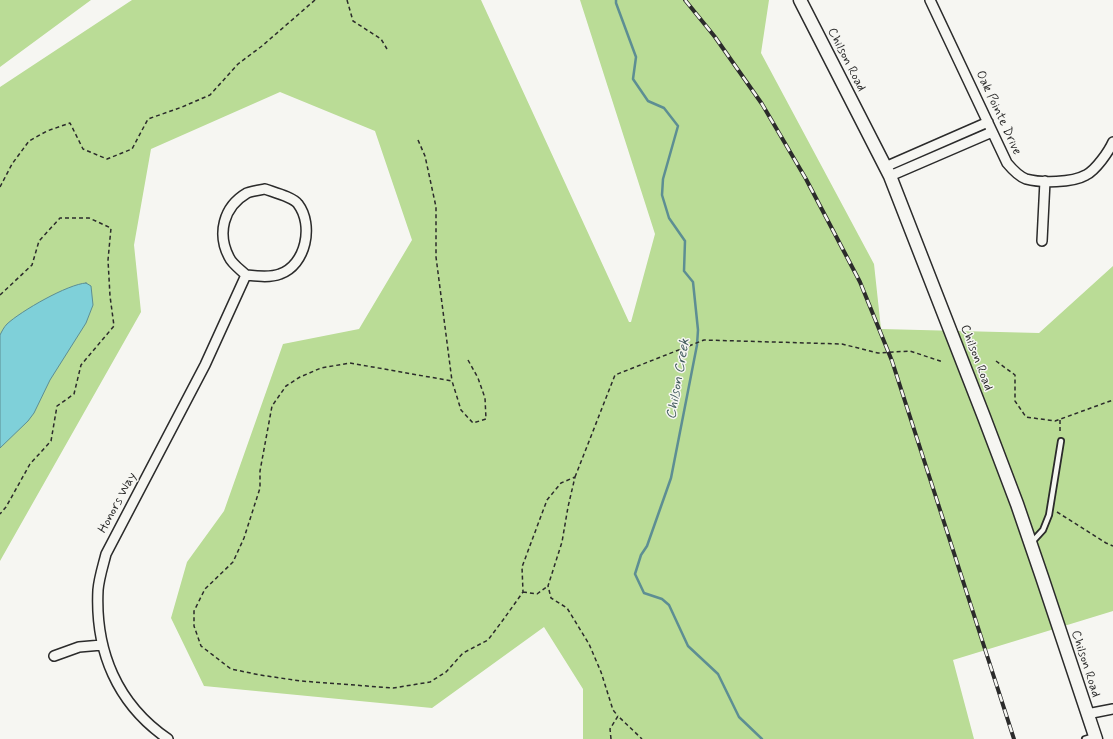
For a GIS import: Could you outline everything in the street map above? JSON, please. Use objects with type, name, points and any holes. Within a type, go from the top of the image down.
[{"type":"main road","name":"Chilson Road","points":[[800,0],[888,172],[984,417],[1031,544],[1087,714],[1092,738]]},
{"type":"street","name":"Oak Pointe Drive","points":[[930,0],[1007,163],[1015,172],[1025,179],[1045,181],[1066,181],[1087,175],[1095,168],[1113,142]]},
{"type":"street","points":[[888,172],[988,122]]},
{"type":"street","points":[[888,172],[992,132]]},
{"type":"street","points":[[1042,241],[1045,181]]},
{"type":"street","points":[[265,189],[281,194],[298,202],[305,217],[306,234],[303,251],[292,266],[279,275],[246,275],[229,259],[222,238],[224,219],[235,203],[248,193],[265,189]]},
{"type":"street","name":"Honors Way","points":[[168,739],[142,717],[124,697],[114,679],[102,645],[98,619],[98,589],[106,554],[205,365],[246,275]]},
{"type":"street","points":[[54,656],[79,647],[102,645]]},
{"type":"street","points":[[1087,714],[1113,709]]},
{"type":"lane","points":[[1031,544],[1043,530],[1049,515],[1060,441]]},
{"type":"path","points":[[0,187],[12,164],[30,141],[47,131],[70,123],[83,149],[101,157],[107,159],[132,149],[148,119],[210,95],[238,64],[262,46],[315,0]]},
{"type":"path","points":[[347,0],[353,21],[381,39],[387,49]]},
{"type":"path","points":[[418,140],[425,156],[436,207],[436,257],[452,381],[461,410],[473,423],[486,419],[485,398],[478,378],[468,360]]},
{"type":"path","points":[[0,295],[32,265],[39,241],[60,218],[89,218],[111,228],[108,260],[110,296],[114,326],[81,365],[74,394],[58,406],[51,441],[30,464],[6,507],[0,514]]},
{"type":"path","points":[[642,739],[612,710],[601,672],[589,644],[567,608],[551,598],[548,586],[562,542],[575,477],[615,375],[704,340],[842,344],[878,353],[910,351],[943,362]]},
{"type":"path","points":[[996,361],[1015,375],[1016,401],[1026,417],[1055,421],[1113,400]]},
{"type":"path","points":[[452,381],[350,363],[321,368],[300,376],[286,386],[272,406],[260,471],[260,488],[244,538],[233,562],[205,589],[194,611],[194,626],[201,646],[231,669],[260,675],[301,681],[393,688],[430,682],[446,672],[463,652],[488,640],[523,592],[522,567],[547,500],[561,483],[575,477]]},
{"type":"path","points":[[1060,420],[1060,441]]},
{"type":"path","points":[[1050,508],[1074,524],[1113,546]]},
{"type":"path","points":[[523,592],[538,594],[548,586]]},
{"type":"path","points":[[611,739],[610,729],[618,716]]},
{"type":"green space","points":[[0,0],[91,0],[0,67]]},
{"type":"green space","points":[[132,0],[481,0],[629,322],[631,322],[655,234],[580,0],[769,0],[761,53],[874,264],[881,329],[1039,333],[1113,266],[1113,611],[953,660],[974,739],[583,739],[583,689],[544,627],[432,708],[204,686],[171,618],[187,562],[224,511],[283,344],[359,329],[412,240],[375,131],[280,92],[151,149],[134,245],[141,312],[0,561],[0,87]]},
{"type":"water","points":[[86,283],[91,286],[93,305],[86,323],[50,380],[34,413],[28,421],[0,448],[0,335],[7,324],[33,306],[68,288]]},
{"type":"waterway","name":"Chilson Creek","points":[[616,0],[636,57],[633,79],[648,101],[664,108],[678,126],[663,179],[662,195],[669,218],[685,241],[684,271],[693,282],[698,330],[697,345],[671,478],[647,546],[641,555],[635,574],[644,593],[662,599],[669,605],[688,646],[718,674],[739,717],[762,739]]},
{"type":"railway","points":[[685,0],[715,37],[762,104],[806,179],[860,282],[892,361],[1014,739]]}]
